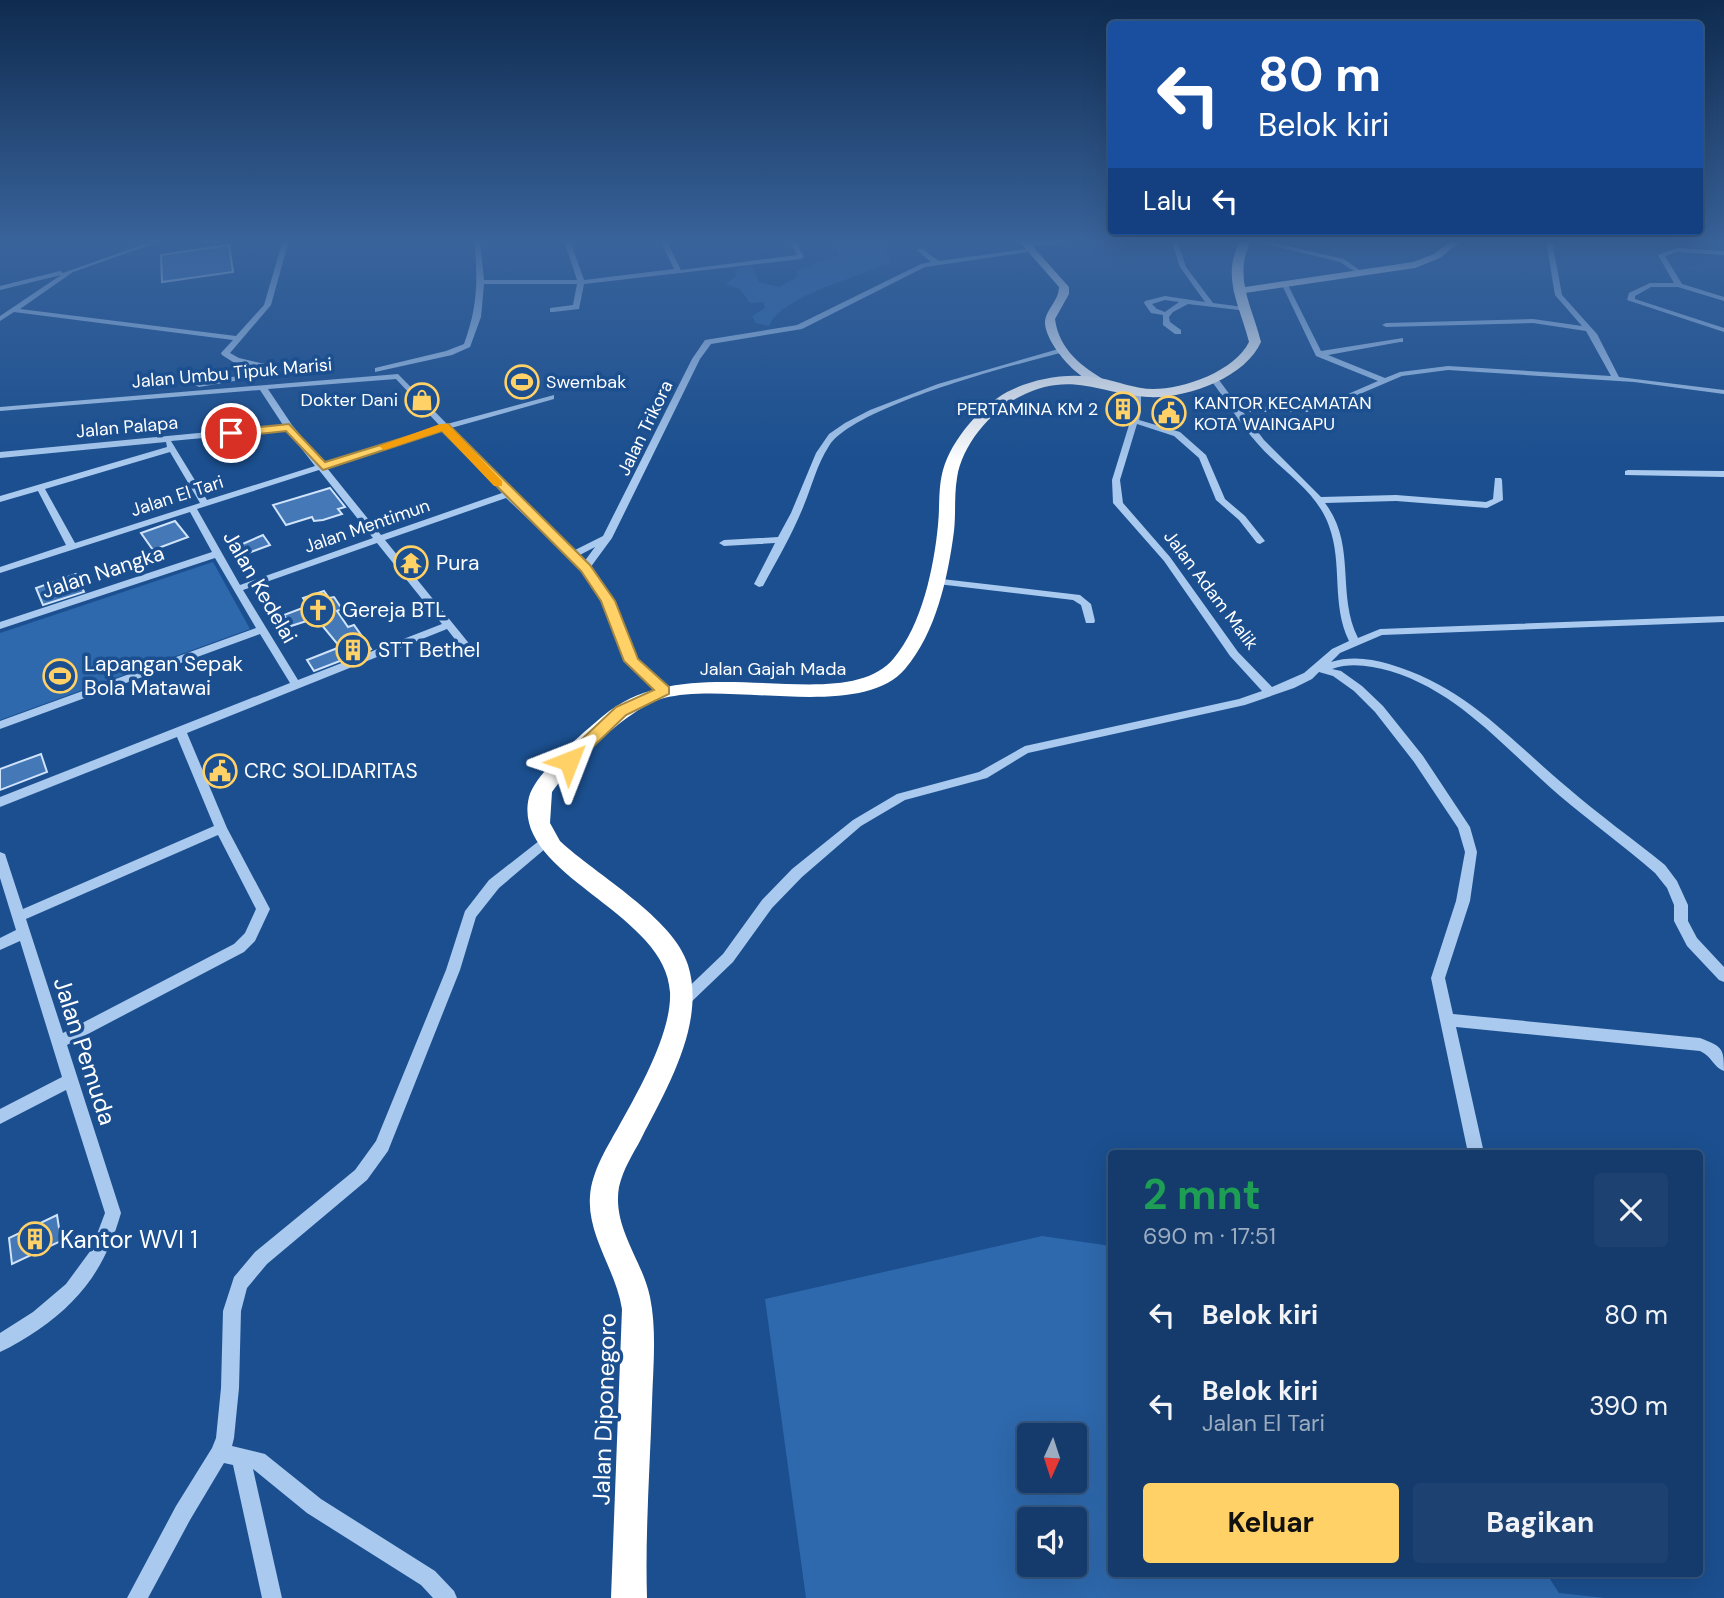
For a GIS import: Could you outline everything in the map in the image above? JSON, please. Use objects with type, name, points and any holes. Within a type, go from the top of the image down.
[{"type":"highway","points":[[1141,392],[1199,376],[1240,355],[1248,340],[1244,315]]},
{"type":"highway","points":[[1141,392],[1161,393],[1213,378],[1253,351],[1254,335],[1245,315]]},
{"type":"highway","name":"Jalan Gajah Mada","points":[[664,691],[685,688],[841,691],[865,685],[890,674],[906,654],[933,581],[944,540],[950,476],[962,447],[985,417],[1011,396],[1038,386],[1077,380],[1141,392]]},
{"type":"highway","name":"Jalan Diponegoro","points":[[629,1598],[629,1526],[637,1356],[636,1304],[611,1235],[603,1199],[615,1158],[646,1099],[677,1023],[682,986],[678,972],[662,942],[634,913],[575,868],[548,840],[537,814],[539,799],[548,782],[621,711],[664,691]]},
{"type":"main road","points":[[1053,315],[1049,323],[1059,351],[1075,369],[1077,380]]},
{"type":"main road","points":[[1059,351],[1104,384]]},
{"type":"street","points":[[49,315],[238,338]]},
{"type":"street","points":[[161,394],[263,372],[266,367],[226,355],[226,349],[259,315]]},
{"type":"street","points":[[337,380],[450,353],[467,345],[479,315]]},
{"type":"street","name":"Jalan Trikora","points":[[585,568],[607,538],[681,383],[708,342],[718,338],[799,327],[824,315]]},
{"type":"street","points":[[1166,315],[1166,323],[1178,332]]},
{"type":"street","points":[[1300,315],[1319,354],[1384,380]]},
{"type":"street","points":[[1576,315],[1589,329],[1616,379]]},
{"type":"street","points":[[1677,315],[1724,330]]},
{"type":"street","points":[[1386,325],[1534,321],[1589,329]]},
{"type":"street","points":[[1319,354],[1400,340]]},
{"type":"street","points":[[759,584],[820,455],[833,435],[842,427],[900,402],[1008,364],[1059,351]]},
{"type":"street","points":[[1239,409],[1317,408],[1399,374],[1448,368],[1616,379],[1724,393]]},
{"type":"street","name":"Jalan Umbu Tipuk Marisi","points":[[0,409],[398,376],[444,427]]},
{"type":"street","points":[[1213,378],[1239,409],[1251,430],[1317,499],[1332,522],[1345,623],[1355,643]]},
{"type":"street","points":[[262,387],[289,427],[472,654]]},
{"type":"street","name":"Jalan Adam Malik","points":[[1141,392],[1135,421],[1116,480],[1118,503],[1167,559],[1234,654],[1270,691]]},
{"type":"street","name":"Jalan El Tari","points":[[0,570],[444,427],[551,397]]},
{"type":"street","points":[[1135,421],[1170,430],[1203,457],[1221,500],[1242,518],[1260,541]]},
{"type":"street","name":"Jalan Palapa","points":[[0,455],[169,444],[289,427]]},
{"type":"street","points":[[444,427],[508,494],[585,568],[608,601],[631,661],[664,691]]},
{"type":"street","points":[[0,499],[169,444],[205,504]]},
{"type":"street","points":[[1628,473],[1724,474]]},
{"type":"street","points":[[1317,499],[1396,498],[1487,505],[1498,500],[1498,480]]},
{"type":"street","points":[[40,488],[72,547]]},
{"type":"street","name":"Jalan Mentimun","points":[[237,589],[508,494]]},
{"type":"street","name":"Jalan Kedelai","points":[[192,508],[261,630],[296,685]]},
{"type":"street","points":[[572,555],[607,538]]},
{"type":"street","points":[[724,543],[781,540]]},
{"type":"street","name":"Jalan Nangka","points":[[0,626],[217,554]]},
{"type":"street","points":[[933,581],[1076,597],[1086,604],[1090,621]]},
{"type":"street","points":[[681,1004],[728,958],[767,904],[797,873],[858,823],[901,797],[983,775],[1025,750],[1112,729],[1219,709],[1308,676],[1336,651],[1380,632],[1724,619]]},
{"type":"street","points":[[0,802],[447,625]]},
{"type":"street","points":[[0,725],[261,630]]},
{"type":"street","points":[[1320,668],[1353,662],[1387,667],[1440,690],[1475,712],[1584,809],[1660,869],[1677,895],[1681,921],[1692,942],[1724,975]]},
{"type":"street","points":[[1320,668],[1348,681],[1399,732],[1464,827],[1469,840],[1471,852],[1463,901],[1437,978],[1475,1150]]},
{"type":"street","points":[[58,1042],[239,948],[250,937],[263,909],[221,828],[180,731]]},
{"type":"street","points":[[18,918],[221,828]]},
{"type":"street","points":[[137,1598],[183,1513],[220,1453],[229,1411],[232,1311],[240,1283],[247,1271],[280,1241],[361,1175],[382,1146],[448,983],[470,915],[494,884],[548,840]]},
{"type":"street","name":"Jalan Pemuda","points":[[0,857],[113,1213],[97,1259],[65,1298],[0,1343]]},
{"type":"street","points":[[0,943],[23,933]]},
{"type":"street","points":[[1446,1020],[1700,1045],[1713,1050],[1724,1064]]},
{"type":"street","points":[[0,1117],[70,1081]]},
{"type":"street","points":[[220,1453],[258,1461],[314,1506],[428,1578],[447,1598]]},
{"type":"street","points":[[241,1458],[272,1598]]},
{"type":"shaded area","points":[[778,315],[769,326],[756,323],[752,316]]},
{"type":"shaded area","name":"Lapangan Sepak Bola Matawai","points":[[213,562],[250,629],[0,720],[0,633]]},
{"type":"shaded area","points":[[1042,1236],[1108,1246],[1108,1577],[1549,1577],[1559,1593],[1605,1598],[806,1598],[765,1299]]},
{"type":"building","points":[[330,488],[345,507],[338,509],[342,514],[323,520],[314,521],[312,517],[286,525],[273,505]]},
{"type":"building","points":[[175,521],[188,537],[153,550],[141,533]]},
{"type":"building","points":[[263,535],[270,545],[243,555],[238,546]]},
{"type":"building","points":[[76,574],[84,592],[43,605],[36,588]]},
{"type":"building","points":[[324,591],[329,598],[334,597],[342,609],[337,611],[348,627],[354,625],[371,649],[314,671],[307,660],[340,647],[316,618],[291,626],[284,615],[308,606],[303,598]]},
{"type":"building","points":[[41,754],[47,772],[0,790],[0,769]]},
{"type":"building","name":"CRC SOLIDARITAS","points":[[225,760],[234,773],[214,783],[205,769]]},
{"type":"building","name":"Kantor WVI 1","points":[[57,1215],[61,1241],[12,1264],[9,1238]]},
{"type":"slow traffic","points":[[384,446],[444,427],[498,483]]},
{"type":"place","name":"Swembak","points":[[522,382]]},
{"type":"place","name":"Dokter Dani","points":[[422,400]]},
{"type":"place","name":"PERTAMINA KM 2","points":[[1123,409]]},
{"type":"place","name":"KANTOR KECAMATAN KOTA WAINGAPU","points":[[1169,413]]},
{"type":"place","name":"Pura","points":[[411,563]]},
{"type":"place","name":"Gereja BTL","points":[[318,610]]},
{"type":"place","name":"STT Bethel","points":[[353,650]]},
{"type":"place","name":"Lapangan Sepak Bola Matawai","points":[[60,676]]},
{"type":"place","name":"CRC SOLIDARITAS","points":[[220,771]]},
{"type":"place","name":"Kantor WVI 1","points":[[35,1239]]},
{"type":"route","points":[[231,433],[289,427],[323,466],[444,427],[508,494],[585,568],[608,601],[631,661],[664,691],[621,711],[569,761]]}]
